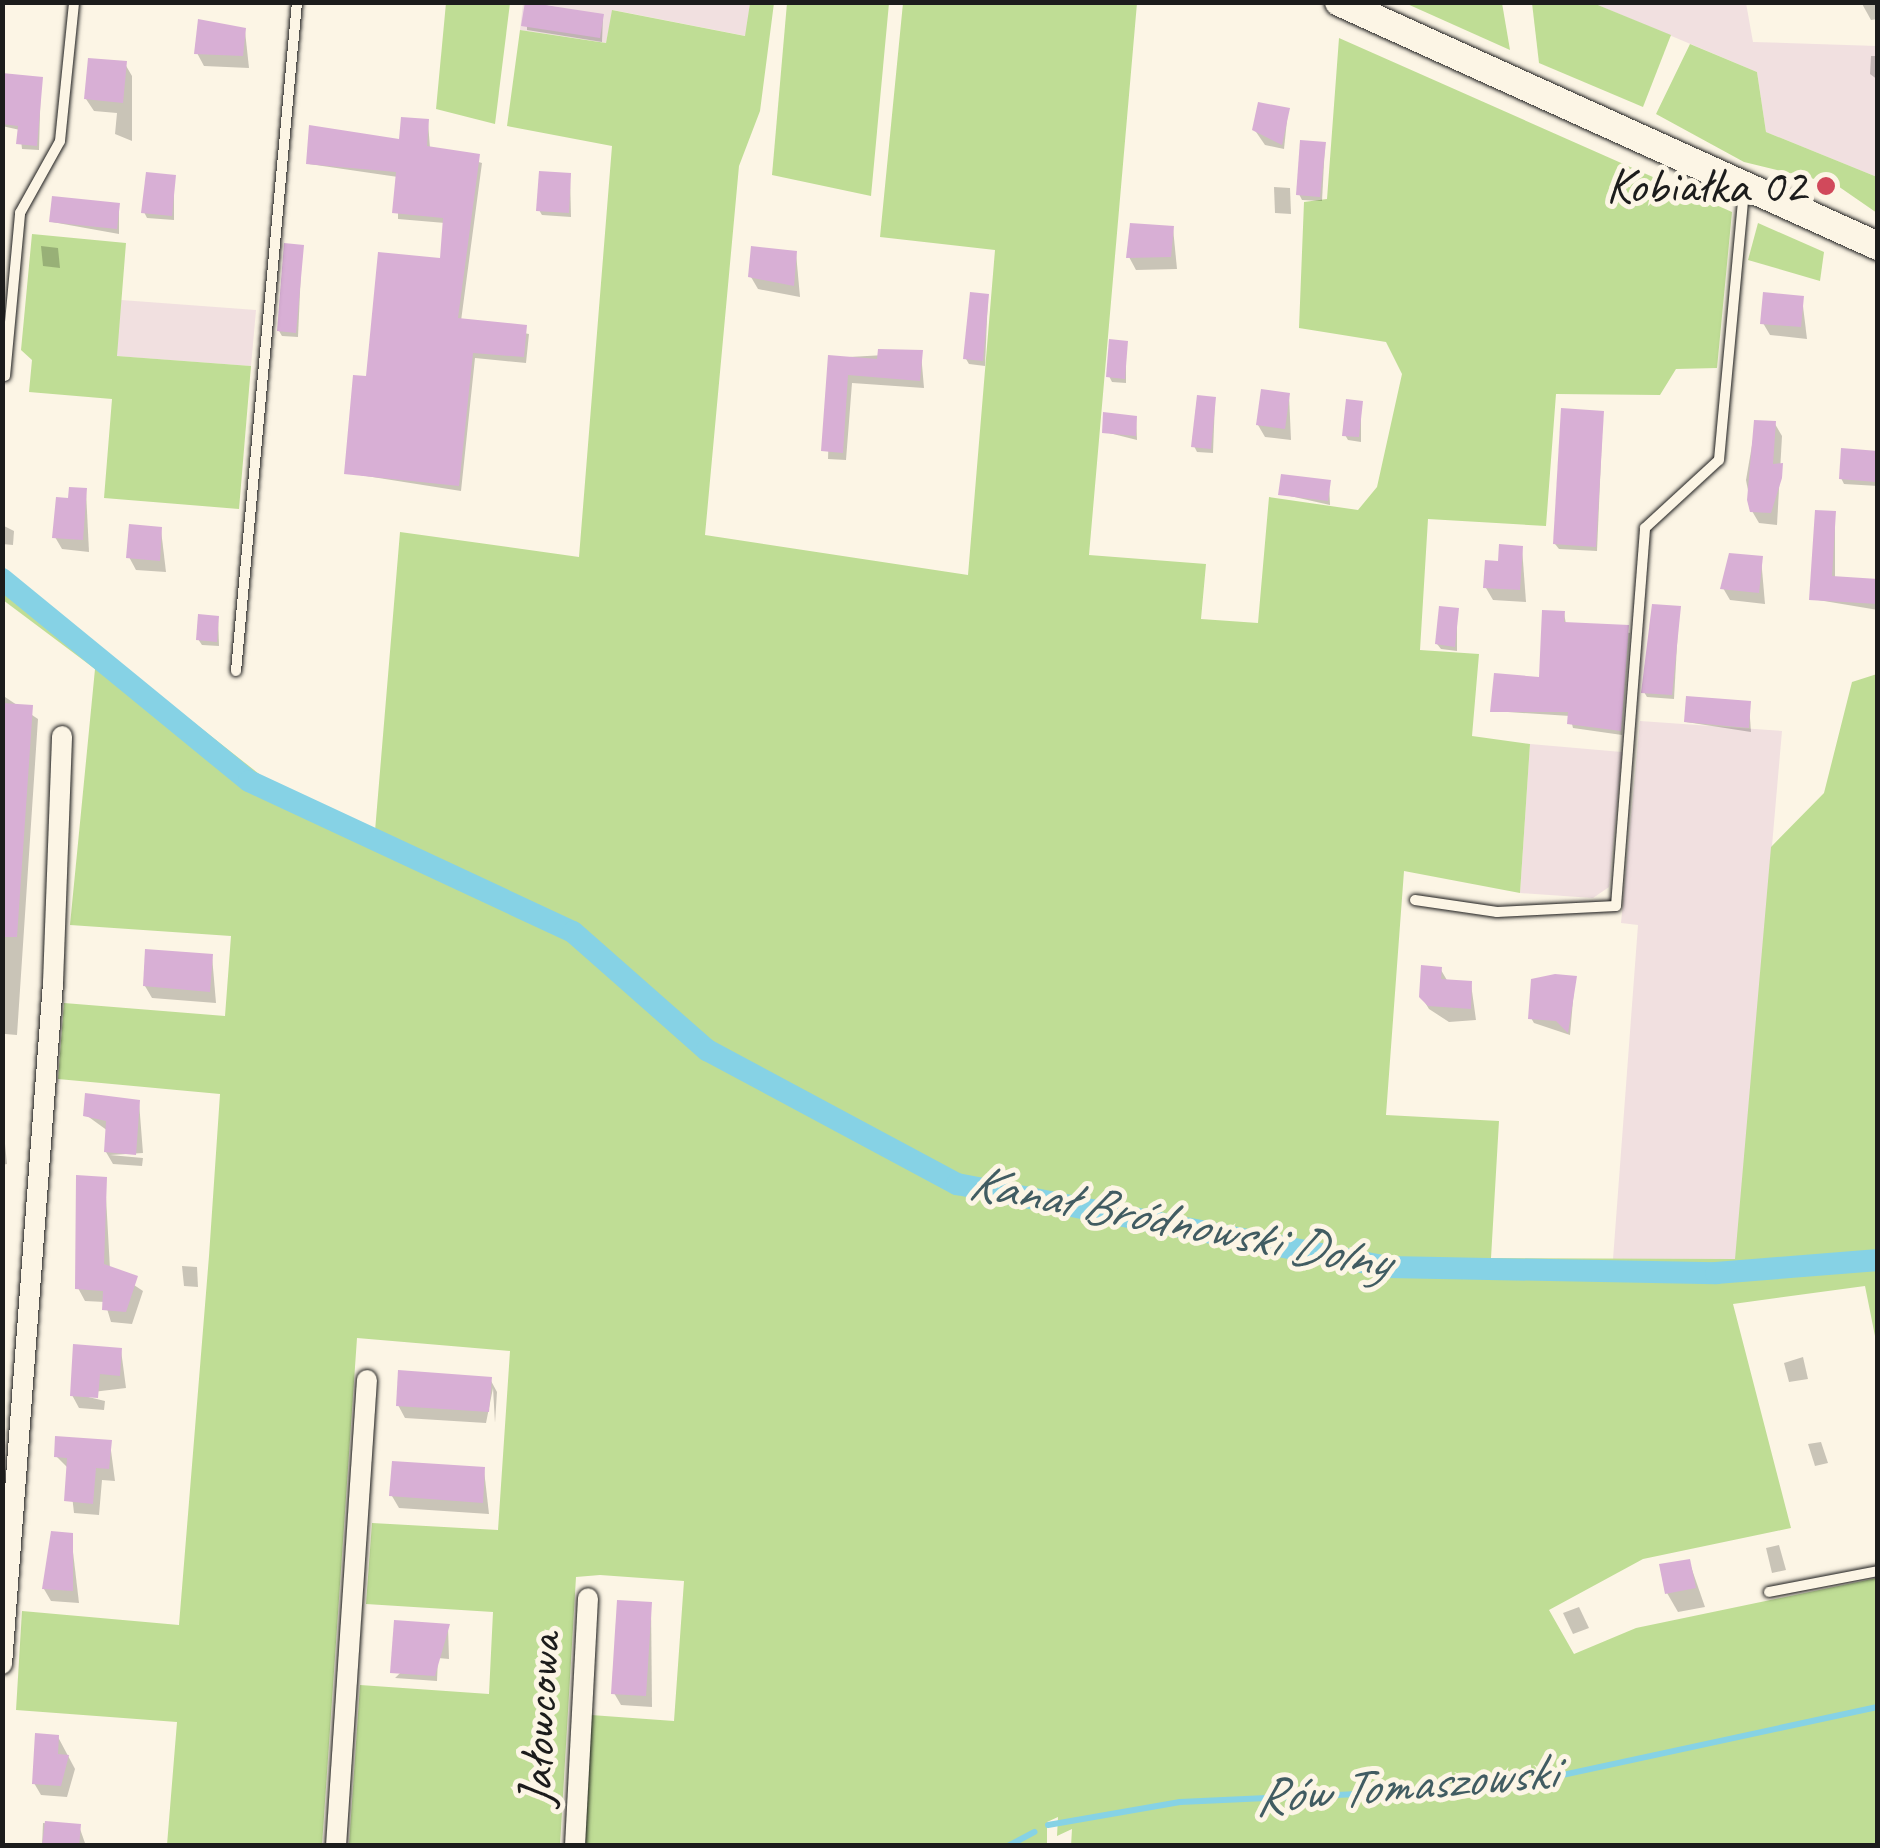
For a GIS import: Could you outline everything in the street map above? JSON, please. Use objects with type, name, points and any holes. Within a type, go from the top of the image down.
[{"type":"main road","points":[[1339,2],[1878,246]]},
{"type":"street","points":[[2,1664],[53,983],[62,736]]},
{"type":"street","points":[[336,1846],[367,1380]]},
{"type":"street","name":"Jałowcowa","points":[[575,1846],[588,1598]]},
{"type":"lane","points":[[5,376],[20,213],[60,142],[74,2]]},
{"type":"lane","points":[[236,671],[298,2]]},
{"type":"lane","points":[[1416,900],[1497,912],[1616,906],[1644,528],[1719,460],[1745,185]]},
{"type":"lane","points":[[1769,1592],[1878,1571]]},
{"type":"shaded area","points":[[523,3],[750,3],[746,36],[613,10],[606,43],[520,30]]},
{"type":"shaded area","points":[[1593,3],[1746,3],[1753,42],[1877,46],[1877,177],[1766,132],[1757,72]]},
{"type":"shaded area","points":[[121,300],[256,310],[251,366],[116,356]]},
{"type":"shaded area","points":[[1640,721],[1782,731],[1736,1259],[1613,1259],[1638,925],[1621,923]]},
{"type":"shaded area","points":[[1530,744],[1622,752],[1609,887],[1593,898],[1520,893]]},
{"type":"green space","points":[[446,3],[510,3],[495,124],[436,109]]},
{"type":"green space","points":[[750,3],[774,3],[760,111],[739,166],[705,535],[968,575],[995,250],[880,237],[903,3],[1137,3],[1089,555],[1206,564],[1201,619],[1258,623],[1269,497],[1358,510],[1377,487],[1402,374],[1386,342],[1299,328],[1304,202],[1327,199],[1339,38],[1732,212],[1717,368],[1676,369],[1660,395],[1556,394],[1546,526],[1428,519],[1420,650],[1479,654],[1472,736],[1530,744],[1520,893],[1404,871],[1386,1115],[1499,1121],[1491,1258],[1735,1259],[1771,847],[1824,793],[1852,682],[1877,674],[1877,1346],[1865,1286],[1733,1304],[1791,1528],[1643,1559],[1549,1610],[1574,1654],[1636,1628],[1877,1578],[1877,1845],[1071,1846],[1072,1829],[1057,1836],[1058,1817],[1047,1822],[1047,1845],[584,1845],[591,1715],[674,1721],[684,1581],[600,1575],[576,1577],[560,1845],[349,1845],[360,1685],[489,1694],[493,1612],[366,1604],[372,1523],[498,1530],[510,1351],[357,1338],[322,1845],[167,1845],[177,1722],[16,1710],[22,1611],[179,1625],[220,1094],[58,1079],[64,1003],[225,1016],[231,936],[70,925],[95,669],[3,600],[2,571],[273,785],[375,831],[400,532],[579,557],[612,146],[507,126],[520,30],[606,43],[612,10],[745,36]]},
{"type":"green space","points":[[787,3],[889,3],[871,196],[772,175]]},
{"type":"green space","points":[[1405,3],[1502,3],[1510,50]]},
{"type":"green space","points":[[1532,3],[1593,3],[1671,35],[1643,107],[1539,63]]},
{"type":"green space","points":[[1690,44],[1757,72],[1766,132],[1877,177],[1877,213],[1835,184],[1744,162],[1656,114]]},
{"type":"green space","points":[[1758,223],[1824,252],[1820,281],[1748,260]]},
{"type":"green space","points":[[32,234],[126,243],[117,356],[251,366],[239,509],[104,498],[112,399],[29,392],[32,360],[21,350]]},
{"type":"building","points":[[525,2],[604,14],[600,38],[521,26]]},
{"type":"building","points":[[198,19],[246,28],[243,56],[194,54]]},
{"type":"building","points":[[88,58],[127,61],[123,103],[84,99]]},
{"type":"building","points":[[2,73],[43,77],[37,146],[16,144],[18,126],[2,124]]},
{"type":"building","points":[[1258,102],[1290,108],[1282,145],[1252,130]]},
{"type":"building","points":[[401,117],[429,119],[427,146],[480,154],[458,318],[527,325],[524,357],[473,353],[459,486],[344,474],[353,375],[366,376],[378,252],[440,258],[443,218],[392,213],[396,172],[306,164],[309,125],[399,139]]},
{"type":"building","points":[[1300,140],[1326,142],[1320,197],[1296,195]]},
{"type":"building","points":[[539,171],[571,173],[569,213],[536,211]]},
{"type":"building","points":[[146,172],[176,175],[172,216],[141,213]]},
{"type":"building","points":[[52,196],[120,203],[117,229],[49,222]]},
{"type":"building","points":[[1130,223],[1174,226],[1171,257],[1126,258]]},
{"type":"building","points":[[284,243],[304,245],[296,333],[277,331]]},
{"type":"building","points":[[751,246],[797,251],[794,286],[748,277]]},
{"type":"building","points":[[970,292],[989,294],[983,361],[963,359]]},
{"type":"building","points":[[1763,292],[1804,296],[1801,327],[1760,324]]},
{"type":"building","points":[[1109,339],[1128,341],[1125,379],[1106,377]]},
{"type":"building","points":[[878,349],[923,350],[920,381],[848,375],[843,453],[821,451],[828,355],[877,359]]},
{"type":"building","points":[[1261,389],[1290,393],[1285,429],[1256,425]]},
{"type":"building","points":[[1197,395],[1216,397],[1211,449],[1191,447]]},
{"type":"building","points":[[1346,399],[1363,401],[1359,437],[1342,436]]},
{"type":"building","points":[[1561,408],[1604,411],[1596,547],[1553,544]]},
{"type":"building","points":[[1103,412],[1137,416],[1136,436],[1102,433]]},
{"type":"building","points":[[1754,420],[1776,421],[1773,464],[1783,463],[1771,513],[1750,512],[1747,500]]},
{"type":"building","points":[[1841,448],[1878,451],[1876,482],[1839,479]]},
{"type":"building","points":[[1281,474],[1331,480],[1328,501],[1278,495]]},
{"type":"building","points":[[69,487],[87,488],[83,540],[52,538],[56,497],[68,498]]},
{"type":"building","points":[[1815,510],[1836,511],[1832,576],[1878,579],[1878,604],[1809,600]]},
{"type":"building","points":[[129,524],[162,527],[160,561],[126,558]]},
{"type":"building","points":[[1499,544],[1523,546],[1520,590],[1483,588],[1485,560],[1498,561]]},
{"type":"building","points":[[1729,553],[1763,556],[1759,593],[1720,589]]},
{"type":"building","points":[[1652,604],[1681,606],[1672,695],[1641,693]]},
{"type":"building","points":[[1439,606],[1459,608],[1455,647],[1435,644]]},
{"type":"building","points":[[1542,610],[1565,611],[1564,622],[1629,625],[1621,731],[1567,724],[1568,712],[1490,712],[1494,673],[1539,677]]},
{"type":"building","points":[[198,614],[219,616],[217,642],[196,640]]},
{"type":"building","points":[[1686,696],[1751,701],[1749,728],[1684,722]]},
{"type":"building","points":[[2,703],[33,705],[17,937],[2,937]]},
{"type":"building","points":[[145,949],[213,954],[210,992],[143,986]]},
{"type":"building","points":[[1421,965],[1442,967],[1441,979],[1472,981],[1471,1009],[1428,1006],[1419,997]]},
{"type":"building","points":[[1555,974],[1577,976],[1568,1033],[1556,1021],[1528,1019],[1531,979]]},
{"type":"building","points":[[85,1093],[140,1100],[136,1155],[104,1152],[106,1121],[83,1116]]},
{"type":"building","points":[[76,1175],[107,1177],[104,1264],[138,1276],[126,1312],[102,1310],[103,1291],[75,1289]]},
{"type":"building","points":[[73,1344],[122,1348],[120,1376],[100,1374],[98,1398],[70,1396]]},
{"type":"building","points":[[398,1370],[492,1377],[489,1412],[396,1406]]},
{"type":"building","points":[[55,1436],[112,1440],[109,1469],[96,1468],[93,1504],[64,1501],[67,1458],[54,1457]]},
{"type":"building","points":[[392,1461],[485,1467],[483,1503],[389,1496]]},
{"type":"building","points":[[51,1531],[73,1533],[73,1591],[42,1589]]},
{"type":"building","points":[[1690,1559],[1696,1588],[1665,1594],[1659,1564]]},
{"type":"building","points":[[617,1600],[652,1602],[646,1696],[611,1694]]},
{"type":"building","points":[[394,1620],[450,1624],[435,1676],[390,1673]]},
{"type":"building","points":[[35,1733],[59,1735],[58,1754],[69,1755],[61,1786],[32,1784]]},
{"type":"building","points":[[45,1821],[81,1824],[79,1846],[42,1846]]},
{"type":"waterway","name":"Kanał Bródnowski Dolny","points":[[2,579],[249,781],[573,932],[707,1050],[957,1184],[1389,1267],[1716,1273],[1878,1260]]},
{"type":"waterway","name":"Rów Tomaszowski","points":[[1048,1825],[1180,1802],[1507,1787],[1878,1707]]},
{"type":"waterway","name":"Rów Tomaszowski","points":[[1008,1846],[1034,1832]]},
{"type":"place","name":"Kobiałka 02","points":[[1826,186]]}]
